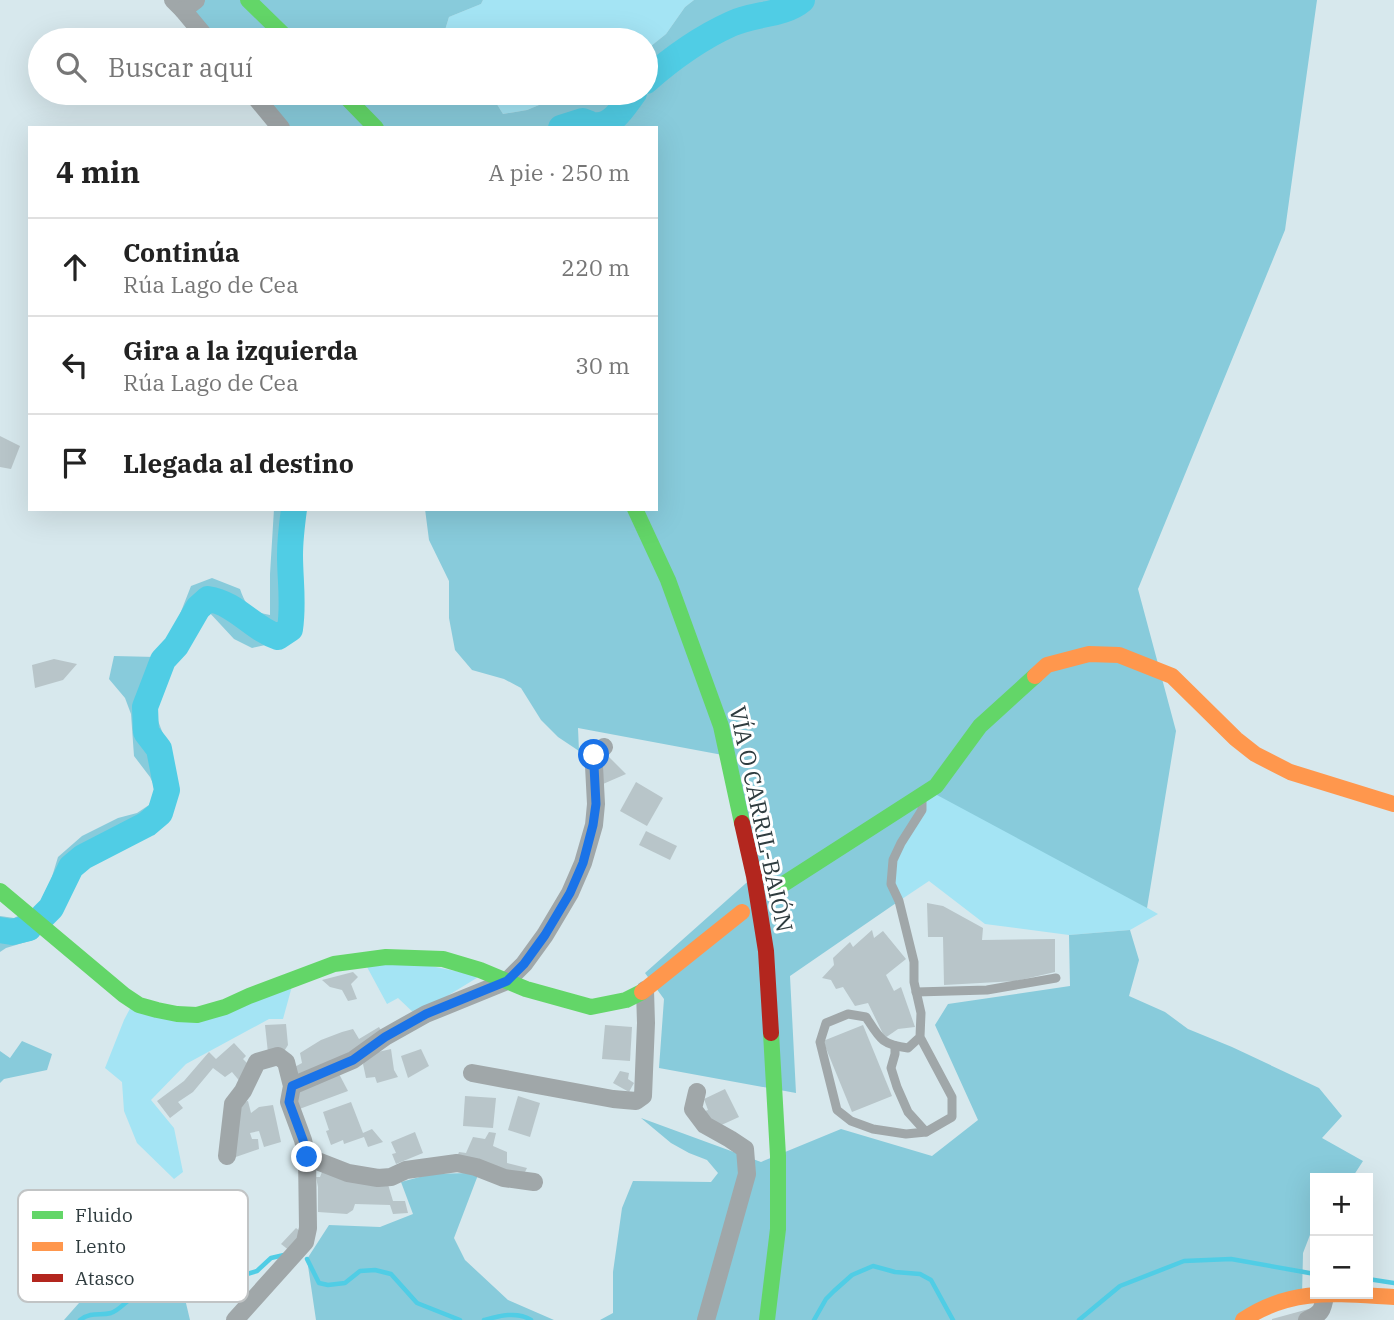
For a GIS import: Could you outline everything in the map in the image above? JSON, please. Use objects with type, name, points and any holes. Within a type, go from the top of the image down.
[{"type":"main road","points":[[248,0],[277,28]]},
{"type":"main road","points":[[354,105],[374,126]]},
{"type":"main road","name":"VÍA O CARRIL-BAIÓN","points":[[636,511],[668,580],[721,726],[754,876],[766,951],[778,1156],[778,1229],[767,1320]]},
{"type":"main road","points":[[782,885],[936,786],[981,726],[1047,665],[1089,654],[1119,655],[1172,676],[1236,739],[1255,754],[1290,772],[1394,804]]},
{"type":"main road","points":[[0,891],[124,995],[139,1004],[177,1014],[197,1015],[225,1007],[334,964],[386,957],[443,959],[481,970],[526,989],[591,1007],[626,1000],[645,990],[742,912]]},
{"type":"main road","points":[[1243,1320],[1251,1313],[1277,1302],[1310,1296]]},
{"type":"main road","points":[[1373,1296],[1394,1297]]},
{"type":"street","points":[[184,3],[200,28]]},
{"type":"street","points":[[262,105],[279,126]]},
{"type":"street","points":[[292,1086],[353,1060],[385,1037],[426,1014],[507,981],[524,964],[570,893],[583,863],[596,804],[594,755],[604,747]]},
{"type":"street","points":[[472,1073],[636,1101],[643,1096],[645,990]]},
{"type":"street","points":[[227,1156],[233,1104],[243,1091],[257,1062],[278,1056],[286,1062],[292,1086],[289,1102],[307,1157],[308,1227],[305,1242],[235,1320]]},
{"type":"street","points":[[697,1092],[692,1109],[705,1125],[744,1149],[747,1174],[706,1320]]},
{"type":"street","points":[[307,1157],[348,1173],[378,1178],[390,1177],[406,1170],[457,1163],[504,1178],[534,1181]]},
{"type":"street","points":[[1307,1320],[1319,1314],[1325,1299]]},
{"type":"lane","points":[[920,1037],[908,1048],[880,1040],[866,1017],[848,1014],[826,1023],[820,1042],[837,1110],[851,1121],[873,1129],[906,1134],[926,1132],[951,1117],[952,1097],[920,1037],[914,962],[899,901],[891,884],[893,860],[922,810],[923,795]]},
{"type":"lane","points":[[916,992],[987,990],[1056,978]]},
{"type":"lane","points":[[895,1046],[891,1068],[897,1087],[908,1112],[926,1132]]},
{"type":"shaded area","points":[[195,0],[483,0],[481,4],[449,17],[446,28],[198,28],[183,10]]},
{"type":"shaded area","points":[[483,0],[694,0],[658,40],[658,28],[446,28],[449,17],[481,4]]},
{"type":"shaded area","points":[[694,0],[1317,0],[1285,230],[1138,589],[1176,731],[1147,908],[924,788],[922,810],[901,843],[891,884],[899,901],[790,976],[796,1093],[659,1068],[664,999],[645,973],[754,876],[728,756],[578,728],[579,751],[558,737],[541,720],[521,688],[504,679],[472,670],[455,650],[449,618],[449,581],[429,540],[425,511],[658,511],[658,126],[279,126],[262,105],[497,105],[503,114],[539,105],[658,105],[658,40],[666,34],[685,7]]},
{"type":"shaded area","points":[[497,105],[539,105],[527,110],[503,114]]},
{"type":"shaded area","points":[[274,511],[306,511],[301,531],[302,621],[293,639],[252,648],[234,639],[208,611],[157,693],[157,718],[169,750],[174,775],[174,792],[159,823],[82,865],[58,913],[36,939],[0,952],[0,916],[14,918],[38,906],[51,880],[58,857],[82,836],[118,818],[137,813],[149,805],[156,790],[134,756],[131,714],[125,698],[109,679],[114,656],[156,657],[173,632],[191,586],[212,578],[240,589],[250,608],[270,615]]},
{"type":"shaded area","points":[[936,786],[1158,914],[1130,930],[1069,935],[985,924],[929,881],[899,901],[891,884],[901,843]]},
{"type":"shaded area","points":[[1130,930],[1139,960],[1129,996],[1165,1012],[1188,1029],[1319,1088],[1342,1116],[1322,1138],[1363,1161],[1355,1173],[1310,1173],[1310,1235],[1303,1253],[1302,1296],[1243,1320],[600,1320],[613,1313],[613,1272],[622,1208],[633,1181],[711,1182],[718,1173],[707,1160],[671,1143],[641,1118],[761,1162],[841,1129],[932,1156],[978,1120],[935,1025],[948,1004],[1070,986],[1069,935]]},
{"type":"shaded area","points":[[386,957],[480,976],[416,1015],[398,998],[387,1004],[367,967]]},
{"type":"shaded area","points":[[294,979],[283,1019],[269,1019],[186,1064],[151,1100],[174,1128],[183,1172],[174,1179],[137,1143],[124,1111],[122,1082],[105,1068],[134,1001],[176,1014]]},
{"type":"shaded area","points":[[22,1041],[52,1054],[47,1070],[4,1079],[0,1083],[0,1051],[10,1058]]},
{"type":"shaded area","points":[[431,1174],[478,1175],[454,1238],[465,1260],[508,1300],[554,1320],[316,1320],[307,1259],[329,1225],[380,1227],[413,1214],[401,1182]]},
{"type":"shaded area","points":[[186,1302],[190,1320],[64,1320],[79,1303]]},
{"type":"building","points":[[0,436],[20,446],[11,469],[0,467]]},
{"type":"building","points":[[54,659],[77,664],[63,680],[35,688],[32,665]]},
{"type":"building","points":[[606,754],[626,774],[603,784],[600,760]]},
{"type":"building","points":[[636,782],[663,798],[647,826],[620,811]]},
{"type":"building","points":[[646,831],[677,846],[670,860],[639,845]]},
{"type":"building","points":[[927,903],[943,906],[983,928],[982,940],[1055,939],[1055,972],[1016,981],[944,985],[943,937],[928,937]]},
{"type":"building","points":[[872,930],[874,938],[883,931],[906,959],[886,975],[894,991],[901,987],[915,1027],[898,1029],[885,1038],[868,1003],[855,1006],[843,987],[836,989],[831,980],[822,978],[834,965],[833,958],[850,942],[853,947]]},
{"type":"building","points":[[353,972],[358,977],[351,984],[357,999],[348,1001],[342,990],[330,987],[322,980]]},
{"type":"building","points":[[286,1024],[288,1045],[283,1053],[268,1053],[265,1025]]},
{"type":"building","points":[[605,1025],[632,1027],[630,1061],[602,1059]]},
{"type":"building","points":[[863,1025],[892,1096],[852,1112],[823,1041]]},
{"type":"building","points":[[379,1027],[383,1034],[294,1082],[289,1070],[302,1063],[300,1053],[321,1040],[342,1032],[353,1029],[359,1039]]},
{"type":"building","points":[[234,1043],[246,1056],[243,1059],[250,1066],[242,1084],[232,1072],[225,1077],[213,1068],[193,1092],[178,1102],[183,1108],[170,1118],[157,1101],[184,1081],[209,1052],[216,1059]]},
{"type":"building","points":[[391,1049],[394,1070],[398,1077],[377,1083],[375,1077],[366,1078],[363,1064],[369,1054]]},
{"type":"building","points":[[421,1049],[429,1066],[408,1078],[401,1056]]},
{"type":"building","points":[[620,1071],[629,1073],[628,1079],[634,1083],[629,1092],[613,1083]]},
{"type":"building","points":[[338,1072],[348,1091],[294,1111],[297,1088]]},
{"type":"building","points":[[725,1089],[739,1117],[717,1127],[702,1112],[708,1110],[704,1099]]},
{"type":"building","points":[[465,1096],[496,1098],[493,1128],[463,1126]]},
{"type":"building","points":[[518,1096],[540,1103],[530,1137],[508,1130]]},
{"type":"building","points":[[248,1101],[251,1113],[259,1107],[273,1105],[281,1142],[264,1147],[259,1131],[250,1133],[252,1139],[258,1139],[259,1149],[230,1159],[238,1103]]},
{"type":"building","points":[[351,1102],[363,1133],[372,1129],[383,1142],[368,1147],[364,1137],[331,1145],[323,1112]]},
{"type":"building","points":[[415,1132],[423,1153],[396,1164],[392,1154],[396,1153],[391,1142]]},
{"type":"building","points":[[489,1132],[496,1133],[493,1146],[507,1152],[507,1163],[527,1168],[523,1176],[457,1157],[459,1152],[466,1153],[473,1137],[485,1139]]},
{"type":"building","points":[[324,1167],[387,1181],[393,1201],[405,1201],[408,1213],[393,1214],[390,1205],[355,1204],[353,1210],[347,1214],[318,1212],[316,1177],[320,1177]]},
{"type":"building","points":[[296,1228],[301,1232],[290,1251],[281,1244]]},
{"type":"building","points":[[1316,1307],[1301,1320],[1272,1320],[1272,1319]]},
{"type":"waterway","points":[[658,71],[719,30],[740,20],[786,9],[802,0]]},
{"type":"waterway","points":[[567,126],[583,121],[594,125],[607,123],[625,105]]},
{"type":"waterway","points":[[43,916],[51,908],[71,867],[83,857],[147,824],[160,813],[167,790],[159,749],[146,732],[145,707],[163,660],[176,646],[198,608],[208,599],[218,601],[278,637],[290,629],[290,549],[294,511]]},
{"type":"waterway","points":[[0,930],[12,932],[29,928]]},
{"type":"waterway","points":[[248,1274],[257,1271],[271,1258],[284,1255]]},
{"type":"waterway","points":[[307,1259],[319,1283],[345,1283],[360,1271],[375,1270],[391,1274],[417,1303],[460,1320]]},
{"type":"waterway","points":[[1079,1320],[1120,1286],[1184,1261],[1231,1259],[1310,1273]]},
{"type":"waterway","points":[[814,1320],[834,1291],[852,1275],[873,1266],[895,1272],[920,1274],[931,1280],[953,1320]]},
{"type":"waterway","points":[[1373,1280],[1394,1283]]},
{"type":"waterway","points":[[80,1320],[92,1315],[111,1313],[127,1302]]},
{"type":"waterway","points":[[484,1320],[514,1315],[531,1320]]},
{"type":"traffic: fast","points":[[248,0],[277,28]]},
{"type":"traffic: fast","points":[[354,105],[374,126]]},
{"type":"traffic: fast","points":[[636,511],[668,580],[721,726],[742,823]]},
{"type":"traffic: fast","points":[[782,885],[936,786],[980,726],[1035,676]]},
{"type":"traffic: fast","points":[[0,891],[124,995],[139,1005],[177,1014],[197,1015],[225,1007],[334,964],[386,957],[443,959],[480,970],[526,989],[591,1007],[626,1000],[642,992]]},
{"type":"traffic: fast","points":[[767,1320],[778,1229],[778,1156],[771,1033]]},
{"type":"traffic: slow","points":[[1035,676],[1047,665],[1089,654],[1119,655],[1172,676],[1255,754],[1290,772],[1394,804]]},
{"type":"traffic: slow","points":[[642,992],[742,912]]},
{"type":"traffic: slow","points":[[1243,1320],[1261,1309],[1298,1297],[1335,1294],[1394,1297]]},
{"type":"traffic: jam","points":[[742,823],[766,951],[771,1033]]},
{"type":"route","points":[[307,1157],[289,1102],[292,1086],[353,1060],[385,1037],[426,1014],[507,981],[524,964],[545,935],[570,893],[583,863],[596,804],[594,755]]}]
